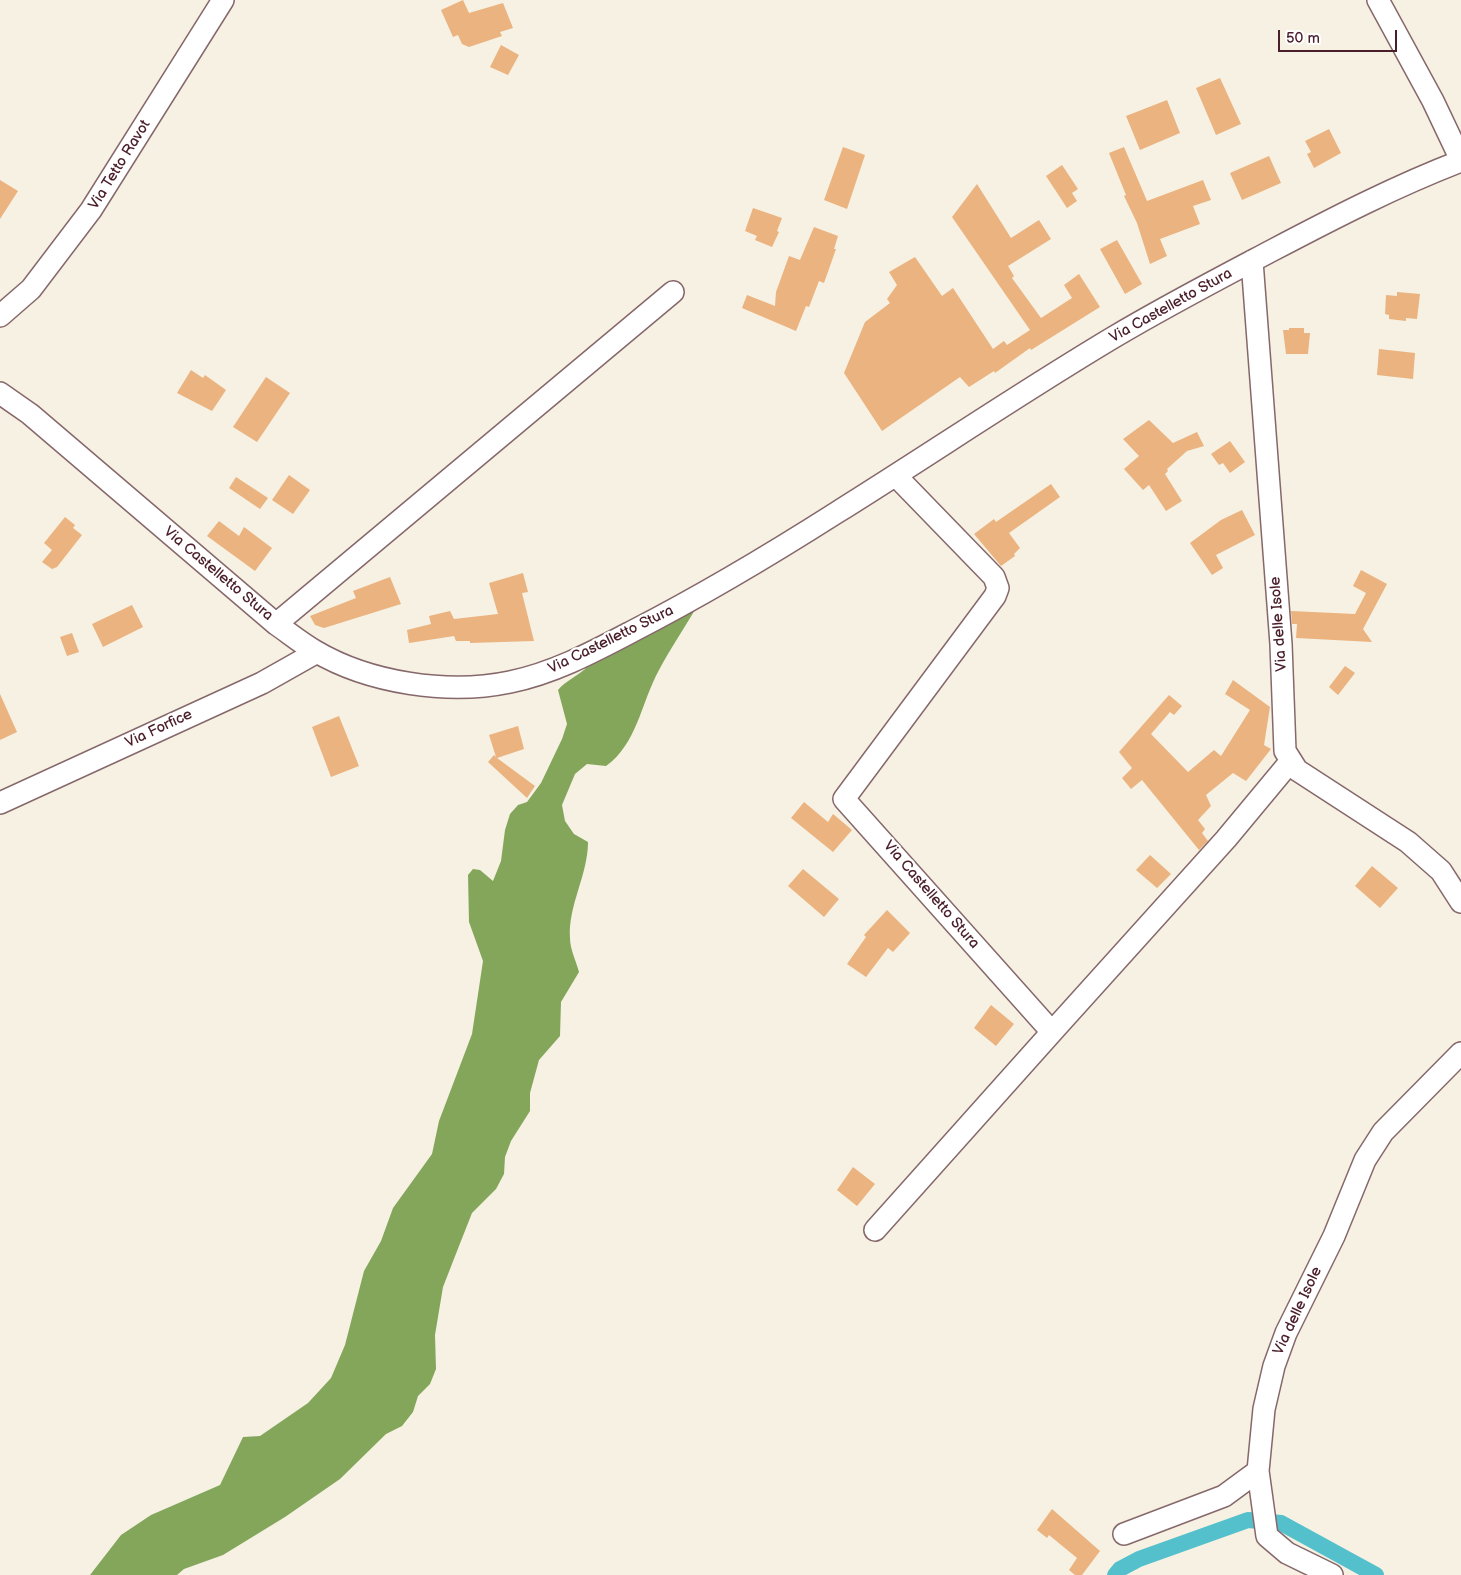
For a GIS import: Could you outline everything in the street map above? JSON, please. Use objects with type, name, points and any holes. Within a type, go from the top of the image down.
[{"type":"street","name":"Via Tetto Ravot","points":[[0,316],[32,288],[91,210],[223,0]]},
{"type":"street","points":[[1378,0],[1433,101],[1461,160]]},
{"type":"street","name":"Via Castelletto Stura","points":[[0,393],[30,414],[276,624],[317,652],[364,671],[426,684],[470,687],[507,682],[545,673],[583,657],[665,615],[753,565],[1112,338],[1252,261],[1408,182],[1461,160]]},
{"type":"street","name":"Via delle Isole","points":[[1252,261],[1281,644],[1285,752],[1290,762]]},
{"type":"street","points":[[276,624],[673,292]]},
{"type":"street","name":"Via Castelletto Stura","points":[[896,476],[994,577],[998,588],[995,596],[844,799],[1052,1032]]},
{"type":"street","name":"Via Forfice","points":[[0,804],[262,683],[317,652]]},
{"type":"street","points":[[875,1230],[1226,839],[1290,762],[1296,770],[1408,842],[1441,871],[1461,902]]},
{"type":"street","name":"Via delle Isole","points":[[1332,1575],[1287,1553],[1267,1536],[1258,1471],[1264,1409],[1274,1366],[1286,1333],[1345,1213],[1365,1160],[1383,1132],[1461,1053]]},
{"type":"street","points":[[1124,1534],[1224,1496],[1258,1471]]},
{"type":"green space","points":[[696,608],[659,670],[632,735],[625,746],[606,766],[587,764],[575,774],[562,805],[565,821],[574,834],[588,842],[585,866],[570,926],[571,946],[579,972],[561,1002],[560,1036],[539,1060],[530,1093],[530,1111],[511,1141],[505,1157],[504,1174],[496,1189],[472,1213],[443,1287],[435,1335],[436,1369],[430,1384],[418,1396],[413,1412],[402,1426],[386,1434],[340,1479],[285,1517],[223,1555],[184,1569],[177,1575],[90,1575],[121,1535],[151,1515],[220,1485],[243,1437],[260,1436],[308,1403],[331,1378],[345,1345],[364,1271],[381,1241],[393,1208],[432,1154],[439,1121],[472,1034],[483,961],[469,922],[468,875],[473,869],[480,870],[493,881],[501,861],[505,830],[510,814],[518,805],[527,802],[541,783],[567,724],[558,690],[588,666]]},
{"type":"building","points":[[463,0],[469,13],[503,3],[513,28],[500,32],[502,36],[469,47],[462,44],[458,35],[453,37],[441,10]]},
{"type":"building","points":[[501,45],[519,55],[508,75],[490,67]]},
{"type":"building","points":[[1220,78],[1241,124],[1216,135],[1196,88]]},
{"type":"building","points":[[1167,100],[1180,133],[1140,150],[1126,116]]},
{"type":"building","points":[[1329,129],[1341,153],[1314,168],[1307,154],[1311,152],[1305,141]]},
{"type":"building","points":[[843,147],[865,155],[847,209],[824,200]]},
{"type":"building","points":[[1124,147],[1147,201],[1203,180],[1211,200],[1193,206],[1200,224],[1160,239],[1167,256],[1150,264],[1137,223],[1124,196],[1126,195],[1109,153]]},
{"type":"building","points":[[1269,156],[1281,183],[1242,200],[1230,173]]},
{"type":"building","points":[[1062,165],[1078,189],[1072,193],[1077,201],[1067,208],[1046,176]]},
{"type":"building","points":[[0,180],[18,191],[0,219]]},
{"type":"building","points":[[977,184],[1011,238],[1039,220],[1051,239],[1008,266],[1014,276],[1012,278],[1041,318],[1072,298],[1064,285],[1079,274],[1100,307],[1031,350],[1030,348],[995,373],[994,371],[969,387],[960,377],[882,431],[844,373],[865,322],[890,303],[887,299],[897,285],[889,272],[915,257],[942,296],[953,288],[993,349],[1004,341],[1007,345],[1030,330],[952,217]]},
{"type":"building","points":[[753,208],[782,218],[777,231],[779,232],[772,247],[755,240],[757,236],[745,231]]},
{"type":"building","points":[[814,227],[838,236],[834,249],[836,249],[824,283],[819,281],[809,307],[806,306],[796,331],[742,308],[747,295],[775,306],[776,292],[789,256],[800,260]]},
{"type":"building","points":[[1117,240],[1142,284],[1125,294],[1100,249]]},
{"type":"building","points":[[1397,292],[1420,294],[1417,319],[1406,318],[1406,321],[1389,319],[1389,315],[1385,314],[1386,295],[1397,296]]},
{"type":"building","points":[[1289,328],[1304,328],[1304,333],[1310,333],[1308,354],[1286,354],[1283,330],[1289,330]]},
{"type":"building","points":[[1379,349],[1415,353],[1413,379],[1377,375]]},
{"type":"building","points":[[191,370],[203,378],[205,375],[226,390],[212,411],[177,393]]},
{"type":"building","points":[[266,377],[290,393],[257,442],[233,427]]},
{"type":"building","points":[[1149,420],[1173,443],[1197,432],[1204,446],[1187,451],[1167,469],[1168,471],[1165,474],[1182,501],[1166,511],[1149,485],[1143,490],[1124,469],[1139,456],[1123,439]]},
{"type":"building","points":[[1230,441],[1245,462],[1230,473],[1223,463],[1219,465],[1211,454]]},
{"type":"building","points":[[289,475],[310,490],[293,514],[272,500]]},
{"type":"building","points":[[236,477],[268,498],[260,509],[229,488]]},
{"type":"building","points":[[1051,484],[1060,497],[1009,533],[1020,548],[1014,554],[1015,556],[1001,566],[974,534],[994,519],[996,522]]},
{"type":"building","points":[[1242,510],[1255,535],[1216,555],[1223,568],[1212,575],[1190,543],[1221,520]]},
{"type":"building","points":[[65,517],[75,525],[73,528],[82,535],[57,567],[52,569],[42,562],[52,550],[44,543]]},
{"type":"building","points":[[219,521],[239,536],[244,527],[272,548],[255,571],[207,536]]},
{"type":"building","points":[[1361,570],[1387,584],[1363,629],[1372,642],[1296,638],[1297,624],[1292,624],[1291,611],[1355,614],[1366,593],[1353,586]]},
{"type":"building","points":[[523,573],[528,592],[522,593],[534,641],[470,643],[470,641],[456,641],[454,636],[409,643],[407,630],[431,624],[429,616],[450,611],[454,619],[498,614],[489,583]]},
{"type":"building","points":[[390,577],[401,604],[324,628],[315,625],[310,616],[356,598],[353,591]]},
{"type":"building","points":[[132,605],[143,627],[103,647],[92,624]]},
{"type":"building","points":[[72,633],[79,652],[67,656],[60,637]]},
{"type":"building","points":[[1345,666],[1355,673],[1338,695],[1329,687]]},
{"type":"building","points":[[1233,680],[1270,707],[1264,745],[1271,749],[1246,781],[1233,773],[1206,795],[1211,806],[1198,820],[1205,829],[1202,833],[1208,841],[1199,850],[1142,780],[1131,789],[1122,778],[1132,768],[1119,752],[1169,695],[1182,706],[1174,715],[1170,712],[1151,734],[1188,772],[1214,750],[1221,756],[1250,710],[1225,694]]},
{"type":"building","points":[[0,694],[17,732],[0,740]]},
{"type":"building","points":[[339,716],[359,766],[331,777],[312,727]]},
{"type":"building","points":[[518,726],[524,749],[497,758],[535,786],[527,798],[488,762],[494,755],[496,757],[489,735]]},
{"type":"building","points":[[804,802],[828,822],[833,814],[852,830],[833,852],[791,818]]},
{"type":"building","points":[[1150,855],[1171,874],[1157,888],[1136,870]]},
{"type":"building","points":[[1372,866],[1398,888],[1380,908],[1355,886]]},
{"type":"building","points":[[803,869],[839,899],[824,917],[788,886]]},
{"type":"building","points":[[887,910],[910,933],[893,952],[888,948],[866,977],[847,964],[866,937],[864,935]]},
{"type":"building","points":[[991,1005],[1014,1024],[996,1046],[974,1028]]},
{"type":"building","points":[[853,1167],[875,1184],[857,1206],[837,1190]]},
{"type":"building","points":[[1052,1509],[1100,1551],[1082,1575],[1075,1575],[1069,1570],[1077,1558],[1049,1535],[1047,1538],[1037,1530]]},
{"type":"waterway","points":[[1115,1575],[1120,1569],[1139,1559],[1248,1520],[1281,1523],[1376,1575]]}]
